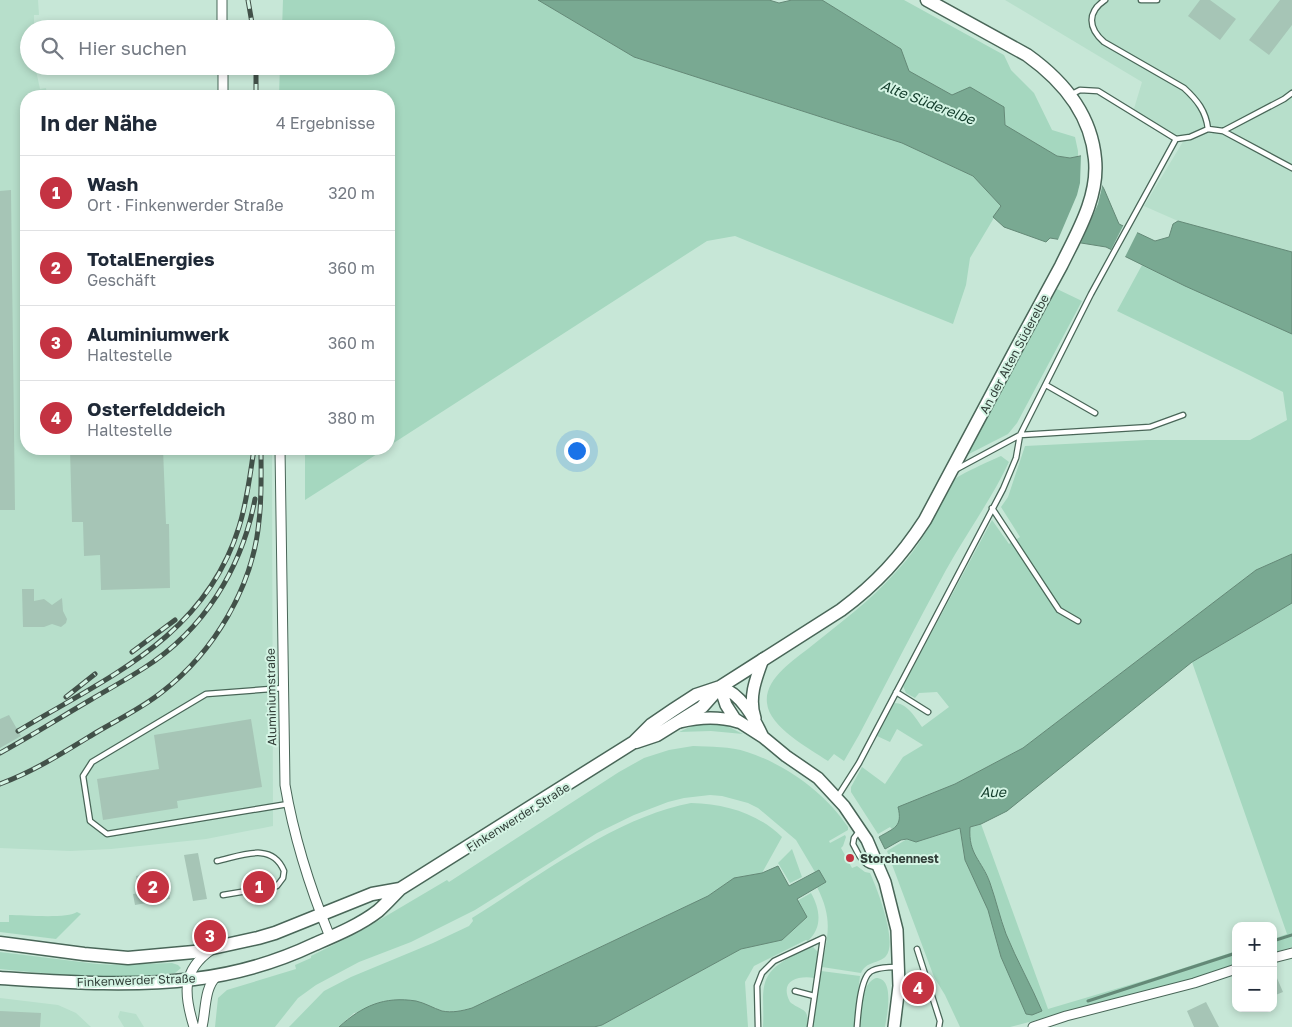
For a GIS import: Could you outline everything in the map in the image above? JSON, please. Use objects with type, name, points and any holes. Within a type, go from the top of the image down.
[{"type":"main road","name":"An der Alten Süderelbe","points":[[720,687],[840,610],[859,596],[896,561],[915,536],[950,473],[1047,292],[1085,215],[1093,188],[1096,160],[1088,128],[1080,109],[1070,95],[1051,74],[1027,55],[927,0]]},
{"type":"main road","name":"Finkenwerder Straße","points":[[634,742],[657,735],[702,708],[720,687]]},
{"type":"main road","name":"Finkenwerder Straße","points":[[0,978],[81,982],[187,980],[217,976],[279,959],[359,923],[378,911],[400,889],[634,742],[651,725],[665,715],[696,696],[720,687]]},
{"type":"main road","name":"Finkenwerder Straße","points":[[0,943],[128,958],[169,955],[213,949],[276,932],[372,894],[400,889]]},
{"type":"street","points":[[222,0],[222,20]]},
{"type":"street","points":[[223,75],[223,90]]},
{"type":"street","name":"Aluminiumstraße","points":[[280,455],[285,785],[305,870],[330,937]]},
{"type":"street","points":[[757,725],[752,699],[763,659]]},
{"type":"street","points":[[720,687],[726,706],[740,723]]},
{"type":"street","points":[[720,687],[737,696],[763,736]]},
{"type":"street","points":[[680,722],[714,717],[726,718],[740,723],[763,736],[786,756],[818,778],[837,798],[860,829],[880,868],[894,917],[899,967],[899,986],[894,1027]]},
{"type":"street","points":[[194,1027],[190,1011],[187,980],[190,970],[198,960],[213,949]]},
{"type":"street","points":[[1277,957],[1292,953]]},
{"type":"street","points":[[1033,1027],[1066,1016],[1194,983],[1232,970]]},
{"type":"street","points":[[202,1027],[208,990],[212,979],[217,976]]},
{"type":"lane","points":[[1106,0],[1098,5],[1092,13],[1091,21],[1097,36],[1188,92],[1204,110],[1208,130]]},
{"type":"lane","points":[[1140,0],[1157,0]]},
{"type":"lane","points":[[1070,95],[1080,90],[1098,91],[1176,139],[1190,137],[1208,130],[1223,131],[1292,168]]},
{"type":"lane","points":[[1223,131],[1292,93]]},
{"type":"lane","points":[[837,798],[859,762],[1003,489],[1016,458],[1020,435],[1130,220],[1176,139]]},
{"type":"lane","points":[[1046,385],[1095,413]]},
{"type":"lane","points":[[950,473],[1020,435],[1150,427],[1183,415]]},
{"type":"lane","points":[[992,508],[1059,610],[1078,621]]},
{"type":"lane","points":[[284,688],[206,694],[92,762],[84,776],[90,821],[107,834],[288,804]]},
{"type":"lane","points":[[896,692],[928,712]]},
{"type":"lane","points":[[217,861],[262,852],[272,856],[284,871],[283,878],[277,886],[223,896]]},
{"type":"lane","points":[[758,1027],[757,986],[762,973],[774,961],[823,938],[810,1027]]},
{"type":"lane","points":[[917,949],[940,1021],[939,1027]]},
{"type":"lane","points":[[857,1027],[862,988],[866,976],[874,970],[899,967]]},
{"type":"lane","points":[[795,991],[814,996]]},
{"type":"shaded area","points":[[0,0],[38,0],[39,15],[34,15],[34,20],[20,20],[20,75],[37,75],[40,89],[46,88],[46,90],[20,90],[20,455],[272,455],[273,826],[206,839],[111,849],[70,851],[0,848]]},
{"type":"shaded area","points":[[283,0],[538,0],[634,57],[902,143],[973,176],[1001,206],[970,258],[966,285],[953,324],[735,236],[707,241],[395,442],[395,90],[279,90],[280,75],[395,75],[395,20],[282,20]]},
{"type":"shaded area","points":[[822,0],[904,0],[1004,55],[1011,70],[1034,93],[1052,130],[1075,137],[1078,158],[1057,156],[1005,125],[1004,107],[952,95],[908,71],[900,49]]},
{"type":"shaded area","points":[[1005,0],[1292,0],[1292,252],[1178,221],[1144,206],[1184,140],[1133,112],[1142,82]]},
{"type":"shaded area","points":[[1142,265],[1292,334],[1292,554],[1256,570],[1023,748],[955,784],[899,807],[900,816],[898,824],[892,829],[890,827],[878,834],[851,792],[851,787],[862,767],[885,784],[903,757],[923,745],[897,729],[890,742],[877,736],[894,703],[907,708],[922,727],[949,707],[937,692],[919,693],[915,698],[906,693],[903,686],[992,520],[1009,544],[1020,537],[1001,507],[1008,497],[1025,446],[1147,440],[1250,440],[1287,420],[1283,392],[1117,311]]},
{"type":"shaded area","points":[[1057,289],[1082,301],[1017,423],[1008,434],[967,455]]},
{"type":"shaded area","points":[[305,455],[376,455],[305,500]]},
{"type":"shaded area","points":[[1001,456],[1009,462],[1002,476],[946,570],[859,735],[844,761],[834,754],[828,761],[801,744],[775,721],[769,712],[767,703],[767,694],[770,686],[788,664],[865,603],[901,567],[926,532],[954,480],[968,471]]},
{"type":"shaded area","points":[[1292,603],[1292,947],[1277,952],[1277,938],[1287,934],[1192,662]]},
{"type":"shaded area","points":[[698,723],[725,725],[743,734],[711,731],[679,732]]},
{"type":"shaded area","points":[[693,746],[734,749],[747,752],[776,764],[804,782],[839,815],[848,827],[848,830],[829,841],[830,843],[845,835],[846,837],[841,848],[852,868],[857,866],[870,873],[885,915],[890,939],[889,949],[883,959],[869,964],[861,973],[822,967],[828,926],[825,908],[817,887],[825,882],[819,870],[815,872],[796,840],[758,808],[748,803],[710,795],[668,802],[634,815],[597,833],[475,910],[411,942],[359,962],[316,985],[298,998],[275,1027],[215,1027],[218,998],[227,990],[296,969],[295,965],[359,932],[447,880],[449,882],[619,772],[644,758],[669,750]]},
{"type":"shaded area","points":[[691,803],[716,805],[740,811],[762,822],[782,837],[762,873],[734,878],[708,896],[472,1008],[457,1012],[443,1011],[417,1002],[354,1013],[339,1027],[289,1027],[324,991],[351,977],[469,926],[473,921],[472,918],[577,851],[606,835],[634,821],[663,810]]},
{"type":"shaded area","points":[[981,824],[1048,1009],[1232,952],[1232,966],[1193,979],[1010,1027],[960,1027],[934,977],[887,851],[907,839],[916,842],[960,828],[965,860],[988,910],[1001,957],[1027,1014],[1042,1011],[1010,944],[987,875],[973,851],[970,827]]},
{"type":"shaded area","points":[[792,849],[802,877],[790,883],[778,863]]},
{"type":"shaded area","points":[[811,893],[818,912],[818,924],[813,936],[808,941],[806,940],[754,966],[745,982],[748,1027],[594,1027],[602,1025],[741,949],[782,940],[807,917],[797,901]]},
{"type":"shaded area","points":[[77,912],[81,914],[56,939],[0,932],[0,922],[9,922],[9,915],[55,916]]},
{"type":"shaded area","points":[[813,947],[818,952],[815,978],[796,979],[788,984],[787,989],[790,1002],[806,1013],[807,1027],[763,1027],[763,995],[767,978],[780,964]]},
{"type":"shaded area","points":[[0,952],[97,964],[172,963],[181,968],[175,973],[131,976],[44,973],[0,969]]},
{"type":"shaded area","points":[[821,971],[860,976],[854,1027],[812,1027]]},
{"type":"shaded area","points":[[876,978],[886,984],[888,990],[885,1027],[859,1027],[864,992],[871,981]]},
{"type":"shaded area","points":[[0,998],[58,1005],[76,1013],[91,1027],[0,1027]]},
{"type":"shaded area","points":[[120,1011],[136,1014],[144,1027],[124,1027],[118,1017]]},
{"type":"water","name":"Alte Süderelbe","points":[[538,0],[769,0],[779,3],[792,0],[822,0],[901,49],[909,71],[952,95],[970,87],[1004,107],[1005,125],[1057,156],[1070,158],[1085,155],[1104,189],[1119,224],[1155,241],[1169,237],[1173,224],[1178,221],[1292,252],[1292,334],[1185,286],[1106,247],[1050,238],[1046,242],[1004,227],[993,217],[1001,206],[973,176],[902,143],[634,57]]},
{"type":"water","name":"Aue","points":[[1292,554],[1292,603],[1192,662],[1007,811],[981,824],[970,827],[973,851],[987,875],[1006,934],[1042,1011],[1032,1015],[1026,1014],[1001,957],[988,910],[965,860],[960,828],[916,842],[907,839],[901,840],[885,849],[879,837],[893,829],[898,823],[898,807],[955,784],[1023,748],[1256,570]]},
{"type":"water","points":[[778,866],[789,886],[819,870],[826,882],[797,899],[807,917],[782,940],[741,949],[602,1025],[594,1027],[339,1027],[356,1013],[384,1001],[416,1001],[446,1012],[472,1008],[708,896],[734,878],[762,873]]},
{"type":"pier","points":[[1085,153],[1103,183],[1098,204],[1080,245],[1057,242],[1077,195],[1080,183],[1081,154]]},
{"type":"pier","points":[[1124,224],[1138,231],[1124,259],[1110,252]]},
{"type":"building","points":[[1200,0],[1210,0],[1236,19],[1220,40],[1188,16]]},
{"type":"building","points":[[1280,0],[1292,0],[1292,25],[1269,55],[1249,40]]},
{"type":"building","points":[[11,190],[15,510],[0,510],[0,191]]},
{"type":"building","points":[[70,455],[163,455],[166,524],[169,524],[170,588],[101,590],[100,555],[84,556],[83,522],[72,522]]},
{"type":"building","points":[[22,589],[34,589],[34,601],[44,599],[52,605],[62,598],[63,611],[67,619],[66,623],[61,627],[52,624],[44,627],[23,627]]},
{"type":"building","points":[[9,715],[21,736],[0,748],[0,719]]},
{"type":"building","points":[[251,719],[262,787],[177,801],[178,808],[103,820],[97,779],[159,769],[154,735]]},
{"type":"building","points":[[198,853],[207,899],[193,901],[184,855]]},
{"type":"building","points":[[158,872],[159,878],[166,877],[170,899],[135,905],[133,894],[139,893],[136,876]]},
{"type":"building","points":[[1277,978],[1283,992],[1277,994]]},
{"type":"building","points":[[1206,1002],[1219,1027],[1194,1027],[1187,1011]]},
{"type":"building","points":[[0,1011],[41,1013],[40,1027],[0,1027]]},
{"type":"waterway","points":[[1277,940],[1292,935]]},
{"type":"waterway","points":[[1088,1001],[1232,954]]},
{"type":"railway","points":[[248,0],[251,20]]},
{"type":"railway","points":[[256,75],[256,90]]},
{"type":"railway","points":[[18,731],[119,672],[150,650],[178,626],[203,598],[223,565],[239,527],[253,455]]},
{"type":"railway","points":[[0,784],[50,760],[146,703],[181,676],[214,638],[228,616],[249,570],[255,546],[261,503],[261,455]]},
{"type":"railway","points":[[0,753],[144,668],[185,635],[202,616],[230,573],[241,549],[255,499]]},
{"type":"railway","points":[[132,652],[175,620]]},
{"type":"railway","points":[[66,697],[95,674]]},
{"type":"place","name":"Storchennest","points":[[850,858]]},
{"type":"place","name":"TotalEnergies","points":[[153,887]]},
{"type":"place","name":"Wash","points":[[259,887]]},
{"type":"place","name":"Aluminiumwerk","points":[[210,936]]},
{"type":"place","name":"Osterfelddeich","points":[[918,988]]}]
